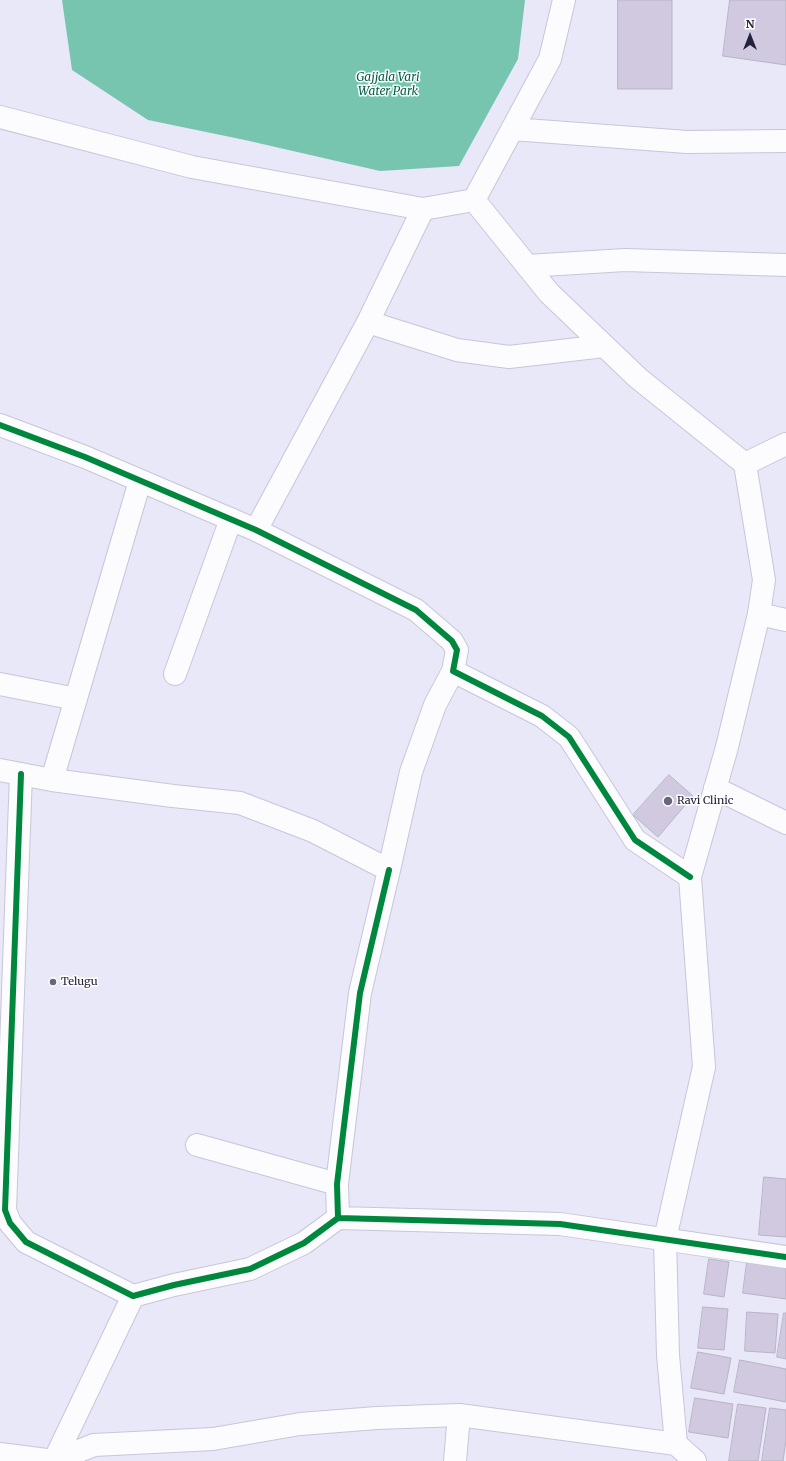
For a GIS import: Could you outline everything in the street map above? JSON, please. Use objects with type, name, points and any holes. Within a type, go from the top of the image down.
[{"type":"street","points":[[474,200],[550,60],[564,0]]},
{"type":"street","points":[[0,117],[192,167],[423,209],[474,200]]},
{"type":"street","points":[[512,129],[687,142],[786,141]]},
{"type":"street","points":[[474,200],[549,293],[638,378],[745,464],[764,580],[759,614],[727,747],[690,877],[704,1067],[665,1239],[668,1355],[676,1444]]},
{"type":"street","points":[[256,530],[368,322],[423,209]]},
{"type":"street","points":[[527,266],[625,260],[786,264]]},
{"type":"street","points":[[368,322],[457,350],[510,357],[604,346]]},
{"type":"street","points":[[0,424],[85,457],[256,530],[416,610],[452,641],[457,650],[453,671],[435,705],[411,772],[360,993],[336,1184],[338,1218]]},
{"type":"street","points":[[745,464],[786,444]]},
{"type":"street","points":[[52,780],[140,481]]},
{"type":"street","points":[[175,674],[231,519]]},
{"type":"street","points":[[759,614],[786,620]]},
{"type":"street","points":[[453,671],[542,716],[569,737],[635,840],[690,877]]},
{"type":"street","points":[[0,684],[76,699]]},
{"type":"street","points":[[0,770],[52,780],[240,803],[313,831],[388,870]]},
{"type":"street","points":[[21,774],[5,1210],[10,1223],[26,1242],[133,1296],[174,1285],[250,1269],[304,1244],[338,1218],[560,1224],[786,1257]]},
{"type":"street","points":[[715,788],[786,823]]},
{"type":"street","points":[[197,1145],[336,1184]]},
{"type":"street","points":[[54,1461],[133,1296]]},
{"type":"street","points":[[455,1461],[459,1415]]},
{"type":"street","points":[[0,1454],[54,1461],[94,1445],[213,1439],[300,1424],[377,1418],[459,1415],[676,1444],[695,1461]]},
{"type":"water","name":"Gajjala Vari Water Park","points":[[62,0],[525,0],[518,59],[459,166],[380,171],[245,140],[148,120],[72,70]]},
{"type":"building","points":[[618,0],[672,0],[672,89],[618,89]]},
{"type":"building","points":[[730,0],[786,0],[786,65],[723,56]]},
{"type":"building","points":[[669,775],[693,796],[658,837],[633,815]]},
{"type":"building","points":[[764,1177],[786,1179],[786,1237],[759,1235]]},
{"type":"building","points":[[709,1259],[729,1262],[724,1297],[704,1294]]},
{"type":"building","points":[[747,1262],[786,1267],[786,1299],[743,1293]]},
{"type":"building","points":[[703,1307],[728,1309],[724,1350],[698,1348]]},
{"type":"building","points":[[747,1312],[778,1314],[775,1353],[745,1351]]},
{"type":"building","points":[[784,1313],[786,1313],[786,1359],[777,1357]]},
{"type":"building","points":[[698,1352],[731,1358],[724,1394],[691,1388]]},
{"type":"building","points":[[740,1360],[786,1369],[786,1402],[734,1392]]},
{"type":"building","points":[[695,1398],[733,1404],[728,1438],[689,1432]]},
{"type":"building","points":[[738,1404],[766,1408],[758,1461],[729,1461]]},
{"type":"building","points":[[770,1408],[786,1410],[786,1440],[783,1461],[762,1461]]},
{"type":"cycle path","points":[[0,425],[85,457],[256,530],[416,610],[452,641],[457,650],[453,671],[542,716],[569,737],[635,840],[690,877]]},
{"type":"cycle path","points":[[21,774],[5,1210],[10,1223],[26,1242],[133,1296],[174,1285],[250,1269],[304,1243],[338,1218]]},
{"type":"cycle path","points":[[389,870],[360,993],[337,1184],[338,1218],[560,1224],[786,1257]]},
{"type":"place","name":"Ravi Clinic","points":[[668,801]]},
{"type":"place","name":"Telugu","points":[[53,982]]}]
